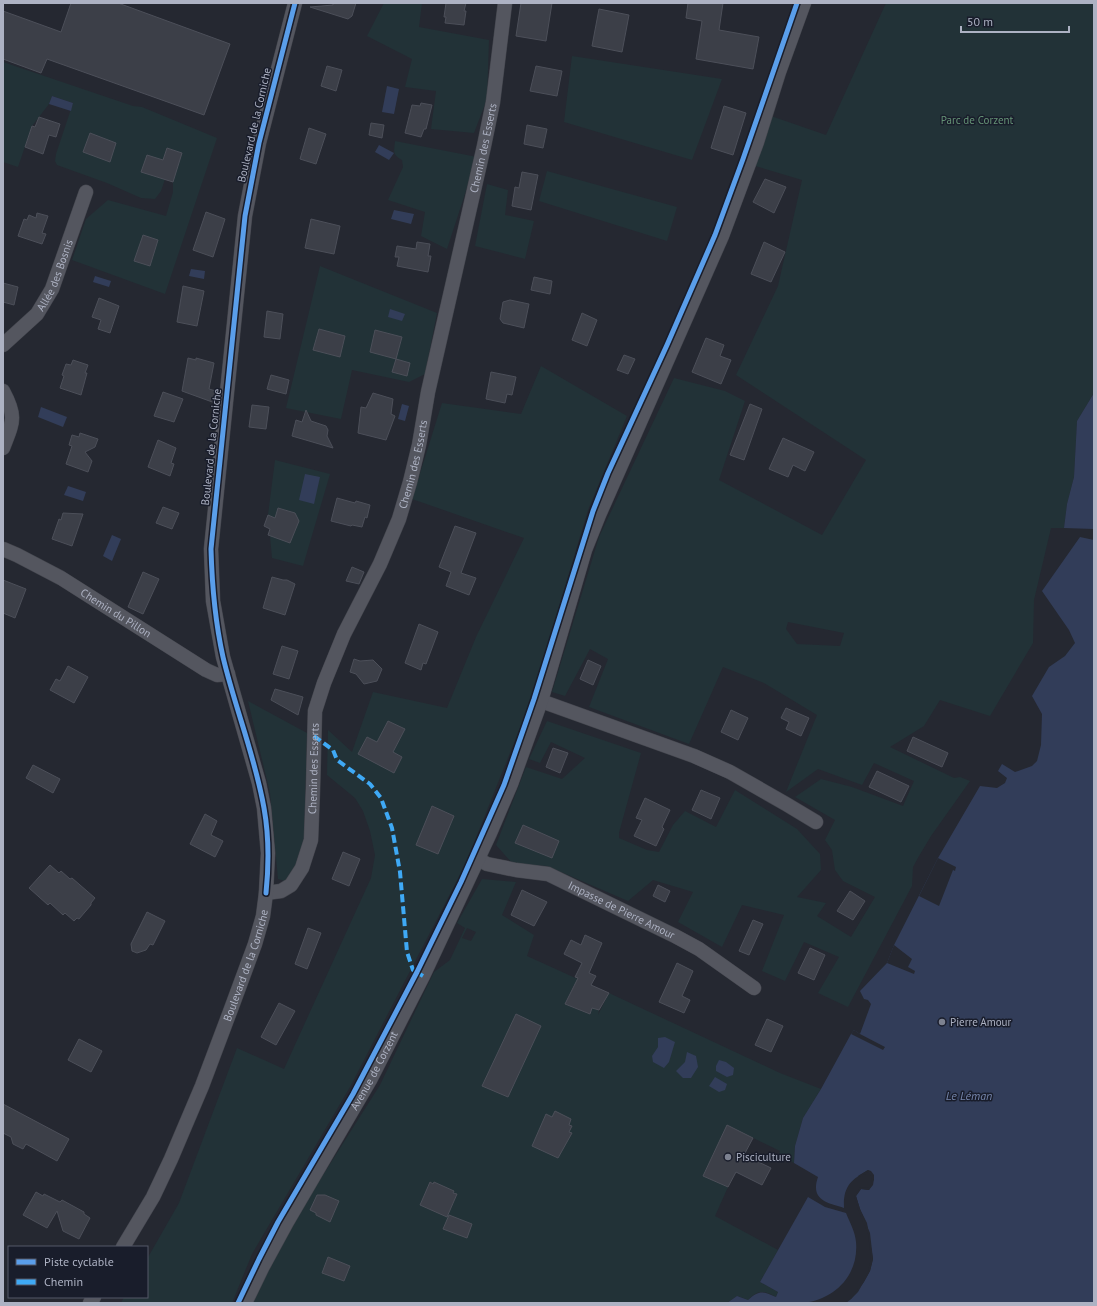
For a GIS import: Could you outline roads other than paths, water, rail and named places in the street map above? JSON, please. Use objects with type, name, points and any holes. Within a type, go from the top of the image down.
[{"type":"street","name":"Boulevard de la Corniche","points":[[124,1246],[153,1197],[202,1086],[255,944],[263,916],[268,853],[264,808],[248,742],[228,674],[215,614],[211,549],[248,196],[263,124],[295,3]]},
{"type":"street","name":"Chemin des Esserts","points":[[266,893],[281,891],[291,885],[302,868],[307,854],[311,840],[315,711],[344,634],[380,564],[399,519],[410,482],[419,445],[428,392],[493,102],[505,3]]},
{"type":"street","name":"Avenue de Corzent","points":[[245,1303],[287,1222],[370,1080],[423,976],[508,794],[541,701],[585,550],[599,514],[722,236],[757,142],[778,72],[804,3]]},
{"type":"street","name":"Allée des Bosnis","points":[[3,345],[37,314],[52,289],[86,192]]},
{"type":"street","points":[[3,391],[10,405],[13,423],[3,448]]},
{"type":"street","name":"Chemin du Pillon","points":[[3,550],[18,555],[61,578],[206,670],[217,675],[228,674]]},
{"type":"street","points":[[541,701],[694,756],[730,772],[816,822]]},
{"type":"street","name":"Impasse de Pierre Amour","points":[[478,860],[487,864],[509,869],[548,874],[699,949],[754,988]]},
{"type":"water","points":[[387,86],[399,89],[394,114],[382,112]]},
{"type":"water","points":[[52,96],[73,103],[71,111],[49,104]]},
{"type":"water","points":[[379,145],[394,153],[389,160],[375,152]]},
{"type":"water","points":[[394,210],[414,214],[411,224],[391,219]]},
{"type":"water","points":[[191,269],[205,271],[204,279],[189,276]]},
{"type":"water","points":[[95,276],[111,281],[109,287],[93,282]]},
{"type":"water","points":[[390,309],[405,314],[402,321],[388,317]]},
{"type":"water","points":[[1094,393],[1094,529],[1064,528],[1067,504],[1074,477],[1077,421]]},
{"type":"water","points":[[402,404],[409,406],[405,421],[398,419]]},
{"type":"water","points":[[41,407],[67,417],[63,427],[38,417]]},
{"type":"water","points":[[305,474],[320,477],[314,504],[299,500]]},
{"type":"water","points":[[68,486],[86,492],[83,501],[64,495]]},
{"type":"water","points":[[112,535],[121,539],[112,561],[103,556]]},
{"type":"water","name":"Le Léman","points":[[1080,537],[1094,540],[1094,1303],[846,1303],[864,1282],[870,1271],[873,1259],[867,1223],[860,1209],[856,1196],[861,1189],[869,1190],[874,1179],[868,1170],[849,1184],[845,1194],[844,1208],[826,1202],[818,1196],[816,1185],[818,1177],[794,1163],[795,1146],[803,1118],[821,1089],[851,1034],[854,1030],[860,1034],[871,1004],[868,1000],[864,999],[860,991],[887,963],[894,945],[938,858],[980,786],[997,788],[1005,783],[1007,778],[998,771],[1002,764],[1015,772],[1032,766],[1037,761],[1041,745],[1042,714],[1032,696],[1049,667],[1065,656],[1075,643],[1069,630],[1042,591]]},
{"type":"water","points":[[665,1037],[675,1042],[669,1062],[664,1068],[653,1062],[652,1056],[658,1047],[658,1038]]},
{"type":"water","points":[[687,1052],[696,1056],[698,1067],[691,1078],[683,1078],[676,1071],[685,1062]]},
{"type":"water","points":[[719,1060],[726,1062],[734,1068],[733,1075],[727,1077],[716,1071],[716,1066]]},
{"type":"water","points":[[715,1077],[727,1084],[725,1090],[719,1092],[709,1086]]},
{"type":"water","points":[[808,1197],[825,1207],[846,1213],[852,1227],[856,1242],[856,1254],[854,1265],[843,1283],[835,1291],[826,1296],[815,1301],[804,1303],[727,1303],[737,1296],[748,1300],[755,1294],[761,1292],[776,1297],[778,1292],[760,1282]]},
{"type":"place","name":"Pierre Amour","points":[[942,1022]]},
{"type":"place","name":"Pisciculture","points":[[728,1157]]},
{"type":"park label","name":"Parc de Corzent","points":[[977,120]]}]
